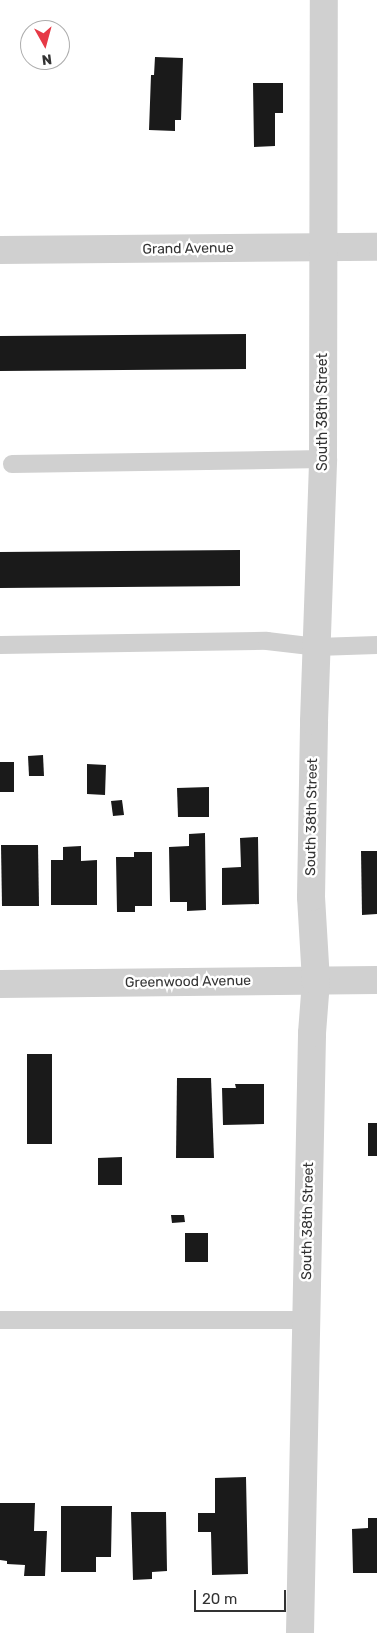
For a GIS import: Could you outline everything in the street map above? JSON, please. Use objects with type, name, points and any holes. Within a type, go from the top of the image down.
[{"type":"street","name":"South 38th Street","points":[[300,1633],[312,1033],[316,981],[311,897],[323,459],[324,0]]},
{"type":"street","name":"Grand Avenue","points":[[0,250],[377,247]]},
{"type":"street","name":"Greenwood Avenue","points":[[0,984],[377,980]]},
{"type":"lane","points":[[12,464],[323,459]]},
{"type":"lane","points":[[0,645],[267,641],[317,647],[377,645]]},
{"type":"lane","points":[[0,1320],[306,1320]]},
{"type":"building","points":[[155,57],[183,58],[181,120],[175,120],[175,131],[149,130],[151,75],[154,75]]},
{"type":"building","points":[[253,83],[283,83],[283,113],[275,113],[275,146],[254,147]]},
{"type":"building","points":[[246,334],[246,369],[0,371],[0,336]]},
{"type":"building","points":[[240,550],[240,586],[0,588],[0,552]]},
{"type":"building","points":[[43,755],[44,776],[29,776],[28,756]]},
{"type":"building","points":[[0,762],[14,762],[14,792],[0,792]]},
{"type":"building","points":[[87,764],[106,765],[105,795],[87,794]]},
{"type":"building","points":[[209,787],[209,817],[178,817],[177,788]]},
{"type":"building","points":[[122,800],[124,815],[113,816],[111,801]]},
{"type":"building","points":[[205,833],[206,910],[187,911],[187,902],[170,902],[169,847],[189,846],[189,834]]},
{"type":"building","points":[[258,837],[259,904],[222,905],[222,868],[241,867],[240,838]]},
{"type":"building","points":[[1,845],[38,845],[39,906],[2,906]]},
{"type":"building","points":[[81,846],[81,861],[97,860],[97,905],[51,905],[51,860],[63,860],[63,847]]},
{"type":"building","points":[[361,851],[377,851],[377,914],[362,915]]},
{"type":"building","points":[[134,852],[152,852],[152,906],[135,906],[135,912],[117,912],[116,857],[134,857]]},
{"type":"building","points":[[27,1054],[52,1054],[52,1144],[27,1144]]},
{"type":"building","points":[[177,1078],[211,1078],[214,1158],[176,1158]]},
{"type":"building","points":[[235,1084],[264,1084],[264,1124],[223,1125],[222,1088],[236,1088]]},
{"type":"building","points":[[368,1123],[377,1123],[377,1156],[368,1156]]},
{"type":"building","points":[[122,1157],[122,1185],[98,1185],[98,1158]]},
{"type":"building","points":[[171,1215],[184,1215],[185,1222],[172,1223]]},
{"type":"building","points":[[185,1233],[208,1233],[208,1262],[185,1262]]},
{"type":"building","points":[[246,1477],[248,1574],[212,1575],[211,1532],[198,1532],[198,1513],[215,1513],[215,1478]]},
{"type":"building","points":[[0,1503],[35,1503],[34,1531],[47,1531],[45,1576],[24,1576],[25,1565],[7,1564],[7,1561],[0,1560]]},
{"type":"building","points":[[61,1506],[112,1506],[111,1557],[96,1557],[96,1572],[61,1572]]},
{"type":"building","points":[[131,1512],[166,1512],[167,1571],[152,1572],[152,1579],[133,1580]]},
{"type":"building","points":[[368,1518],[377,1518],[377,1573],[353,1573],[352,1529],[368,1528]]}]
